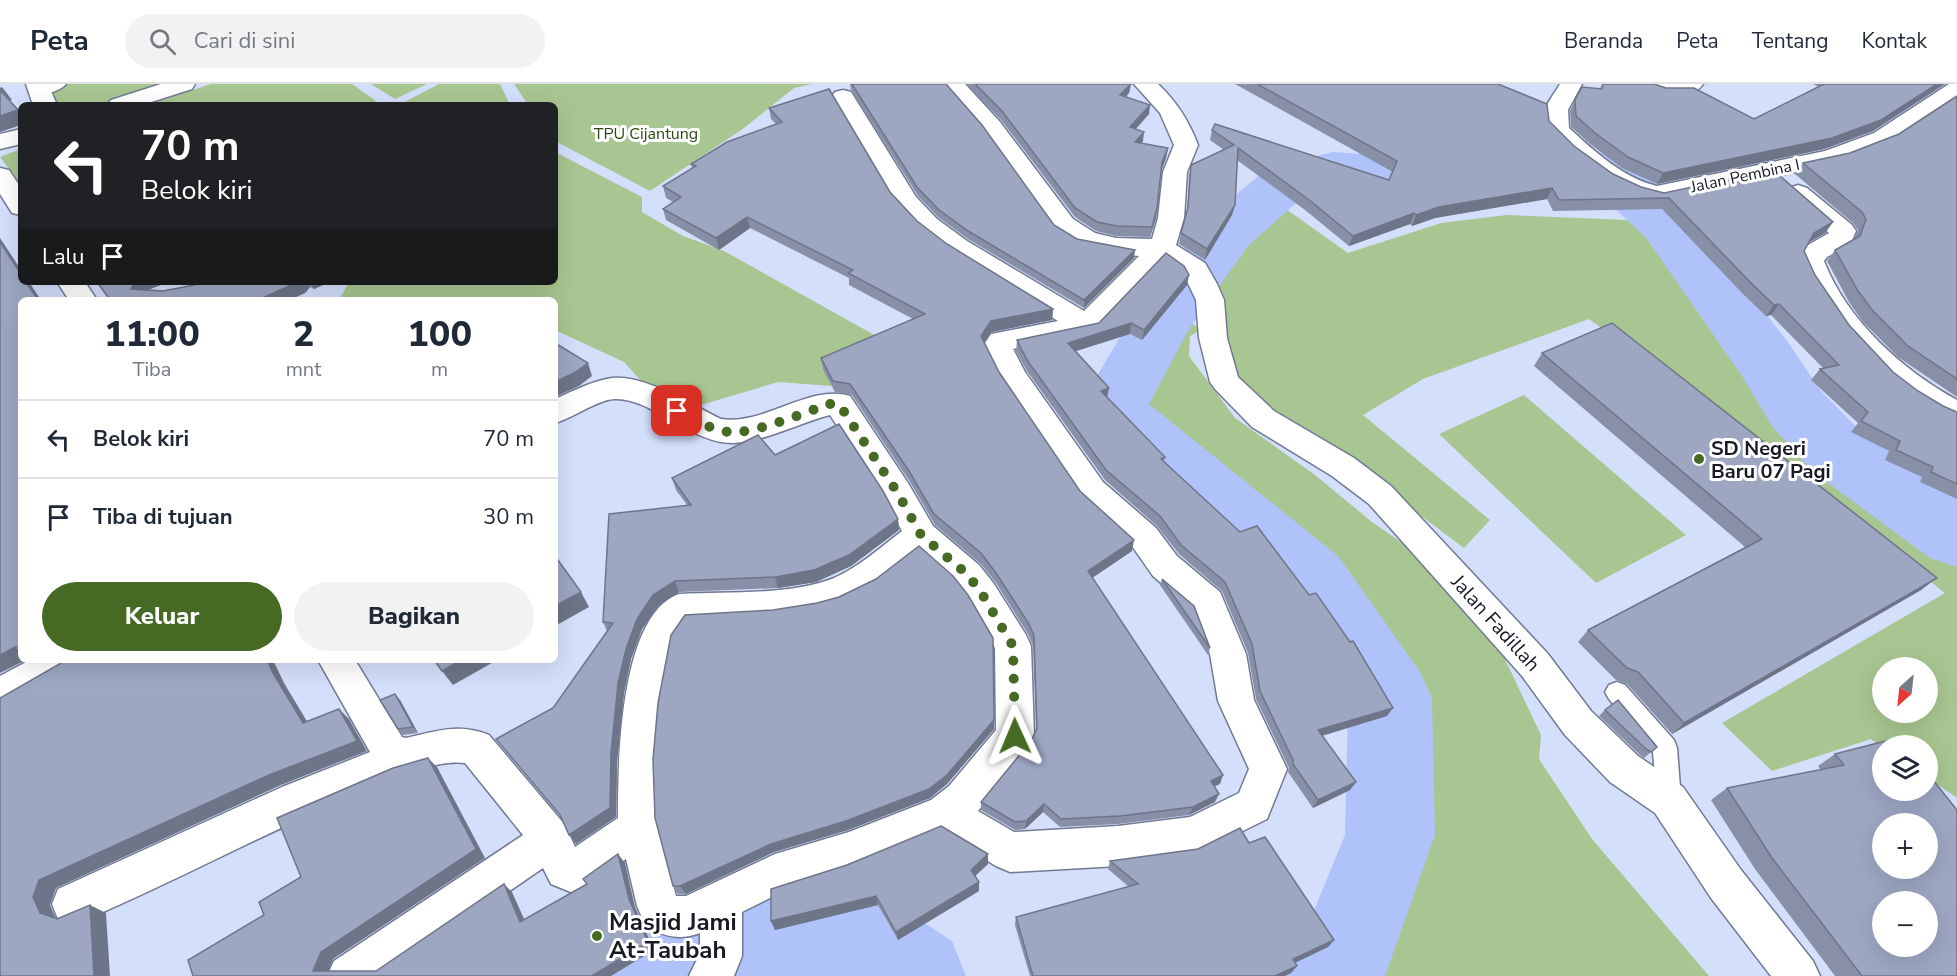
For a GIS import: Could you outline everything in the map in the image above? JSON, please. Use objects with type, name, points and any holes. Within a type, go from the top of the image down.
[{"type":"street","points":[[128,102],[184,84]]},
{"type":"street","points":[[945,813],[1010,852],[1118,846],[1194,836],[1253,806],[1268,769],[1236,701],[1228,654],[1208,602],[1165,566],[1144,537],[1092,491],[1066,450],[1051,435],[1028,397],[1011,375],[1007,362],[997,346],[1001,340],[1086,325],[1162,248],[1171,218],[1175,172],[1186,145],[1178,119],[1161,98],[1145,84]]},
{"type":"street","name":"Jalan Pembina I","points":[[1571,84],[1559,100],[1547,106],[1564,136],[1617,179],[1644,192],[1657,194],[1832,157],[1882,138],[1957,89]]},
{"type":"street","points":[[1649,84],[1671,92],[1681,91],[1692,84]]},
{"type":"street","points":[[953,85],[992,128],[1064,225],[1086,240],[1116,246],[1162,248]]},
{"type":"street","points":[[843,97],[906,202],[928,225],[958,247],[1086,325]]},
{"type":"street","points":[[0,142],[18,137]]},
{"type":"street","points":[[1771,170],[1843,231],[1841,239],[1817,251],[1811,261],[1818,280],[1840,317],[1890,368],[1926,397],[1957,414]]},
{"type":"street","points":[[0,175],[18,202]]},
{"type":"street","name":"Jalan Fadillah","points":[[1162,248],[1199,276],[1210,300],[1213,338],[1225,382],[1263,419],[1343,467],[1380,495],[1535,665],[1578,723],[1624,769],[1669,800],[1726,884],[1798,976]]},
{"type":"street","points":[[558,411],[600,391],[615,388],[639,392],[715,429],[732,432],[750,429],[829,404],[839,404],[897,492],[921,535],[968,575],[1013,646],[1015,736],[963,799],[945,813],[849,852],[775,874],[719,938],[688,917],[671,917],[662,912],[658,906],[638,827],[637,769],[642,712],[655,644],[664,627],[679,609],[800,600],[840,590],[883,564],[921,535]]},
{"type":"street","points":[[0,695],[58,663]]},
{"type":"street","points":[[338,663],[389,750],[406,756]]},
{"type":"street","points":[[73,904],[296,800],[406,756],[454,744],[476,747],[551,839],[565,870],[573,873],[638,827]]},
{"type":"street","points":[[349,976],[551,839]]},
{"type":"lane","points":[[1617,692],[1665,748],[1669,800]]},
{"type":"green space","points":[[36,84],[172,84],[117,102],[49,102]]},
{"type":"green space","points":[[211,84],[352,84],[376,101],[374,102],[157,102]]},
{"type":"green space","points":[[371,84],[427,84],[395,99]]},
{"type":"green space","points":[[439,84],[500,84],[509,102],[405,102]]},
{"type":"green space","name":"TPU Cijantung","points":[[514,84],[812,84],[794,88],[744,128],[650,191],[558,143],[558,102],[526,102]]},
{"type":"green space","points":[[18,150],[18,181],[0,157]]},
{"type":"green space","points":[[558,154],[642,197],[642,212],[683,236],[724,251],[912,356],[844,387],[778,382],[691,408],[661,403],[624,362],[558,331],[558,297],[341,297],[347,285],[558,285]]},
{"type":"green space","points":[[1276,202],[1348,253],[1441,223],[1507,215],[1649,221],[1712,306],[1772,398],[1860,486],[1957,548],[1957,798],[1938,785],[1938,735],[1872,735],[1872,740],[1772,771],[1722,723],[1945,593],[1693,393],[1589,319],[1423,379],[1363,415],[1490,520],[1464,548],[1317,438],[1263,407],[1231,367],[1206,279],[1232,241]]},
{"type":"green space","points":[[1178,313],[1201,330],[1190,336],[1189,356],[1235,418],[1315,475],[1372,522],[1423,557],[1478,620],[1503,655],[1541,735],[1539,759],[1592,839],[1709,976],[1371,976],[1386,951],[1416,788],[1414,718],[1406,681],[1362,617],[1353,595],[1324,557],[1234,484],[1186,453],[1144,414],[1159,356]]},
{"type":"green space","points":[[1524,395],[1686,535],[1596,583],[1439,434]]},
{"type":"green space","points":[[782,964],[829,964],[864,976],[787,976]]},
{"type":"building","points":[[852,84],[946,84],[982,125],[1054,225],[1077,239],[1135,250],[1084,300],[968,231],[938,209],[917,187]]},
{"type":"building","points":[[975,84],[1131,84],[1120,95],[1150,105],[1130,127],[1144,132],[1135,142],[1168,148],[1162,162],[1157,208],[1152,227],[1117,226],[1097,222],[1075,208],[1002,111]]},
{"type":"building","points":[[1257,84],[1498,84],[1547,104],[1549,121],[1574,146],[1613,174],[1641,187],[1664,193],[1773,170],[1833,222],[1814,233],[1804,251],[1815,275],[1849,325],[1893,372],[1918,391],[1957,412],[1957,484],[1931,472],[1933,467],[1896,450],[1900,441],[1861,421],[1868,412],[1820,369],[1839,365],[1779,304],[1774,305],[1751,283],[1669,198],[1559,200],[1552,188],[1439,207],[1416,215],[1414,213],[1353,236],[1308,199],[1238,148],[1235,205],[1207,249],[1181,233],[1188,207],[1191,165],[1234,145],[1212,130],[1215,124],[1389,180],[1397,161]]},
{"type":"building","points":[[1603,84],[1654,84],[1666,88],[1694,88],[1754,119],[1824,84],[1937,84],[1881,120],[1832,138],[1663,173],[1628,157],[1576,116],[1575,100],[1582,87],[1602,89]]},
{"type":"building","points":[[829,89],[890,192],[917,221],[947,244],[1053,309],[991,321],[981,336],[999,372],[1080,491],[1134,540],[1088,571],[1223,775],[1211,781],[1219,794],[1193,807],[1120,816],[1061,819],[1044,804],[1026,821],[1015,822],[981,802],[1031,741],[1037,728],[1034,636],[1029,624],[981,553],[934,514],[909,471],[850,384],[833,381],[821,358],[925,314],[848,273],[853,270],[747,217],[716,238],[663,209],[681,197],[663,186],[696,166],[691,164],[727,142],[782,122],[769,108]]},
{"type":"building","points":[[0,90],[18,110],[0,116]]},
{"type":"building","points":[[1957,96],[1957,379],[1908,346],[1873,311],[1858,291],[1835,250],[1860,236],[1866,219],[1862,212],[1803,163],[1850,153],[1899,134]]},
{"type":"building","points":[[0,242],[18,269],[18,285],[28,285],[36,297],[18,297],[18,647],[0,655]]},
{"type":"building","points":[[1166,253],[1184,266],[1189,275],[1144,330],[1131,323],[1068,343],[1109,388],[1101,391],[1165,457],[1161,459],[1240,532],[1257,526],[1309,595],[1316,593],[1350,642],[1353,641],[1393,708],[1318,730],[1356,782],[1318,800],[1293,764],[1260,691],[1252,644],[1225,582],[1181,545],[1160,516],[1106,470],[1027,360],[1017,340],[1099,323]]},
{"type":"building","points":[[99,285],[133,285],[131,289],[163,291],[194,285],[291,285],[265,297],[108,297]]},
{"type":"building","name":"SD Negeri Baru 07 Pagi","points":[[1612,323],[1937,578],[1684,723],[1638,672],[1627,668],[1588,630],[1762,539],[1542,353]]},
{"type":"building","points":[[558,345],[588,363],[558,381]]},
{"type":"building","points":[[839,424],[883,491],[898,519],[849,555],[814,570],[775,577],[675,581],[653,595],[637,619],[626,649],[618,683],[611,753],[610,808],[569,835],[560,815],[496,739],[553,708],[613,623],[603,622],[609,514],[691,505],[672,478],[758,435],[775,455]]},
{"type":"building","points":[[919,546],[953,576],[968,595],[993,638],[994,720],[947,775],[929,789],[846,821],[771,844],[680,886],[673,886],[655,818],[653,760],[658,703],[671,635],[685,615],[773,610],[839,597],[876,579]]},
{"type":"building","points":[[558,560],[581,592],[558,604]]},
{"type":"building","points":[[1162,579],[1194,606],[1210,648]]},
{"type":"building","points":[[61,663],[268,663],[303,723],[339,709],[357,741],[269,775],[39,880],[33,897],[40,913],[57,919],[90,905],[94,976],[0,976],[0,698]]},
{"type":"building","points":[[436,663],[456,663],[442,671]]},
{"type":"building","points":[[395,694],[413,727],[398,729],[380,700]]},
{"type":"building","points":[[1618,700],[1657,747],[1651,752],[1605,710]]},
{"type":"building","points":[[1872,744],[1872,801],[1938,801],[1938,786],[1957,810],[1957,976],[1862,976],[1772,858],[1727,788],[1844,765],[1835,754]]},
{"type":"building","points":[[428,758],[476,849],[321,952],[313,971],[376,971],[504,884],[520,922],[587,884],[583,879],[618,854],[629,899],[648,942],[592,976],[193,976],[188,960],[264,915],[259,902],[301,877],[277,818],[393,768]]},
{"type":"building","points":[[941,826],[988,854],[971,870],[979,882],[896,932],[876,896],[771,921],[771,889],[847,865]]},
{"type":"building","points":[[1240,828],[1249,843],[1265,837],[1334,940],[1293,959],[1297,966],[1275,976],[1033,976],[1016,917],[1138,884],[1110,861],[1198,849]]},
{"type":"waterway","points":[[1336,976],[1390,835],[1390,698],[1311,579],[1192,481],[1111,410],[1162,320],[1227,233],[1288,180],[1333,169],[1415,175],[1481,171],[1536,160],[1577,163],[1606,174],[1626,188],[1668,226],[1767,362],[1796,408],[1837,452],[1957,537]]},
{"type":"waterway","points":[[655,976],[740,939],[859,936],[917,976]]},
{"type":"place","name":"SD Negeri Baru 07 Pagi","points":[[1699,459]]},
{"type":"place","name":"Masjid Jami At-Taubah","points":[[597,936]]},
{"type":"route","points":[[677,411],[715,429],[732,432],[750,429],[829,404],[839,404],[897,492],[921,535],[968,575],[1013,646],[1015,736]]}]
